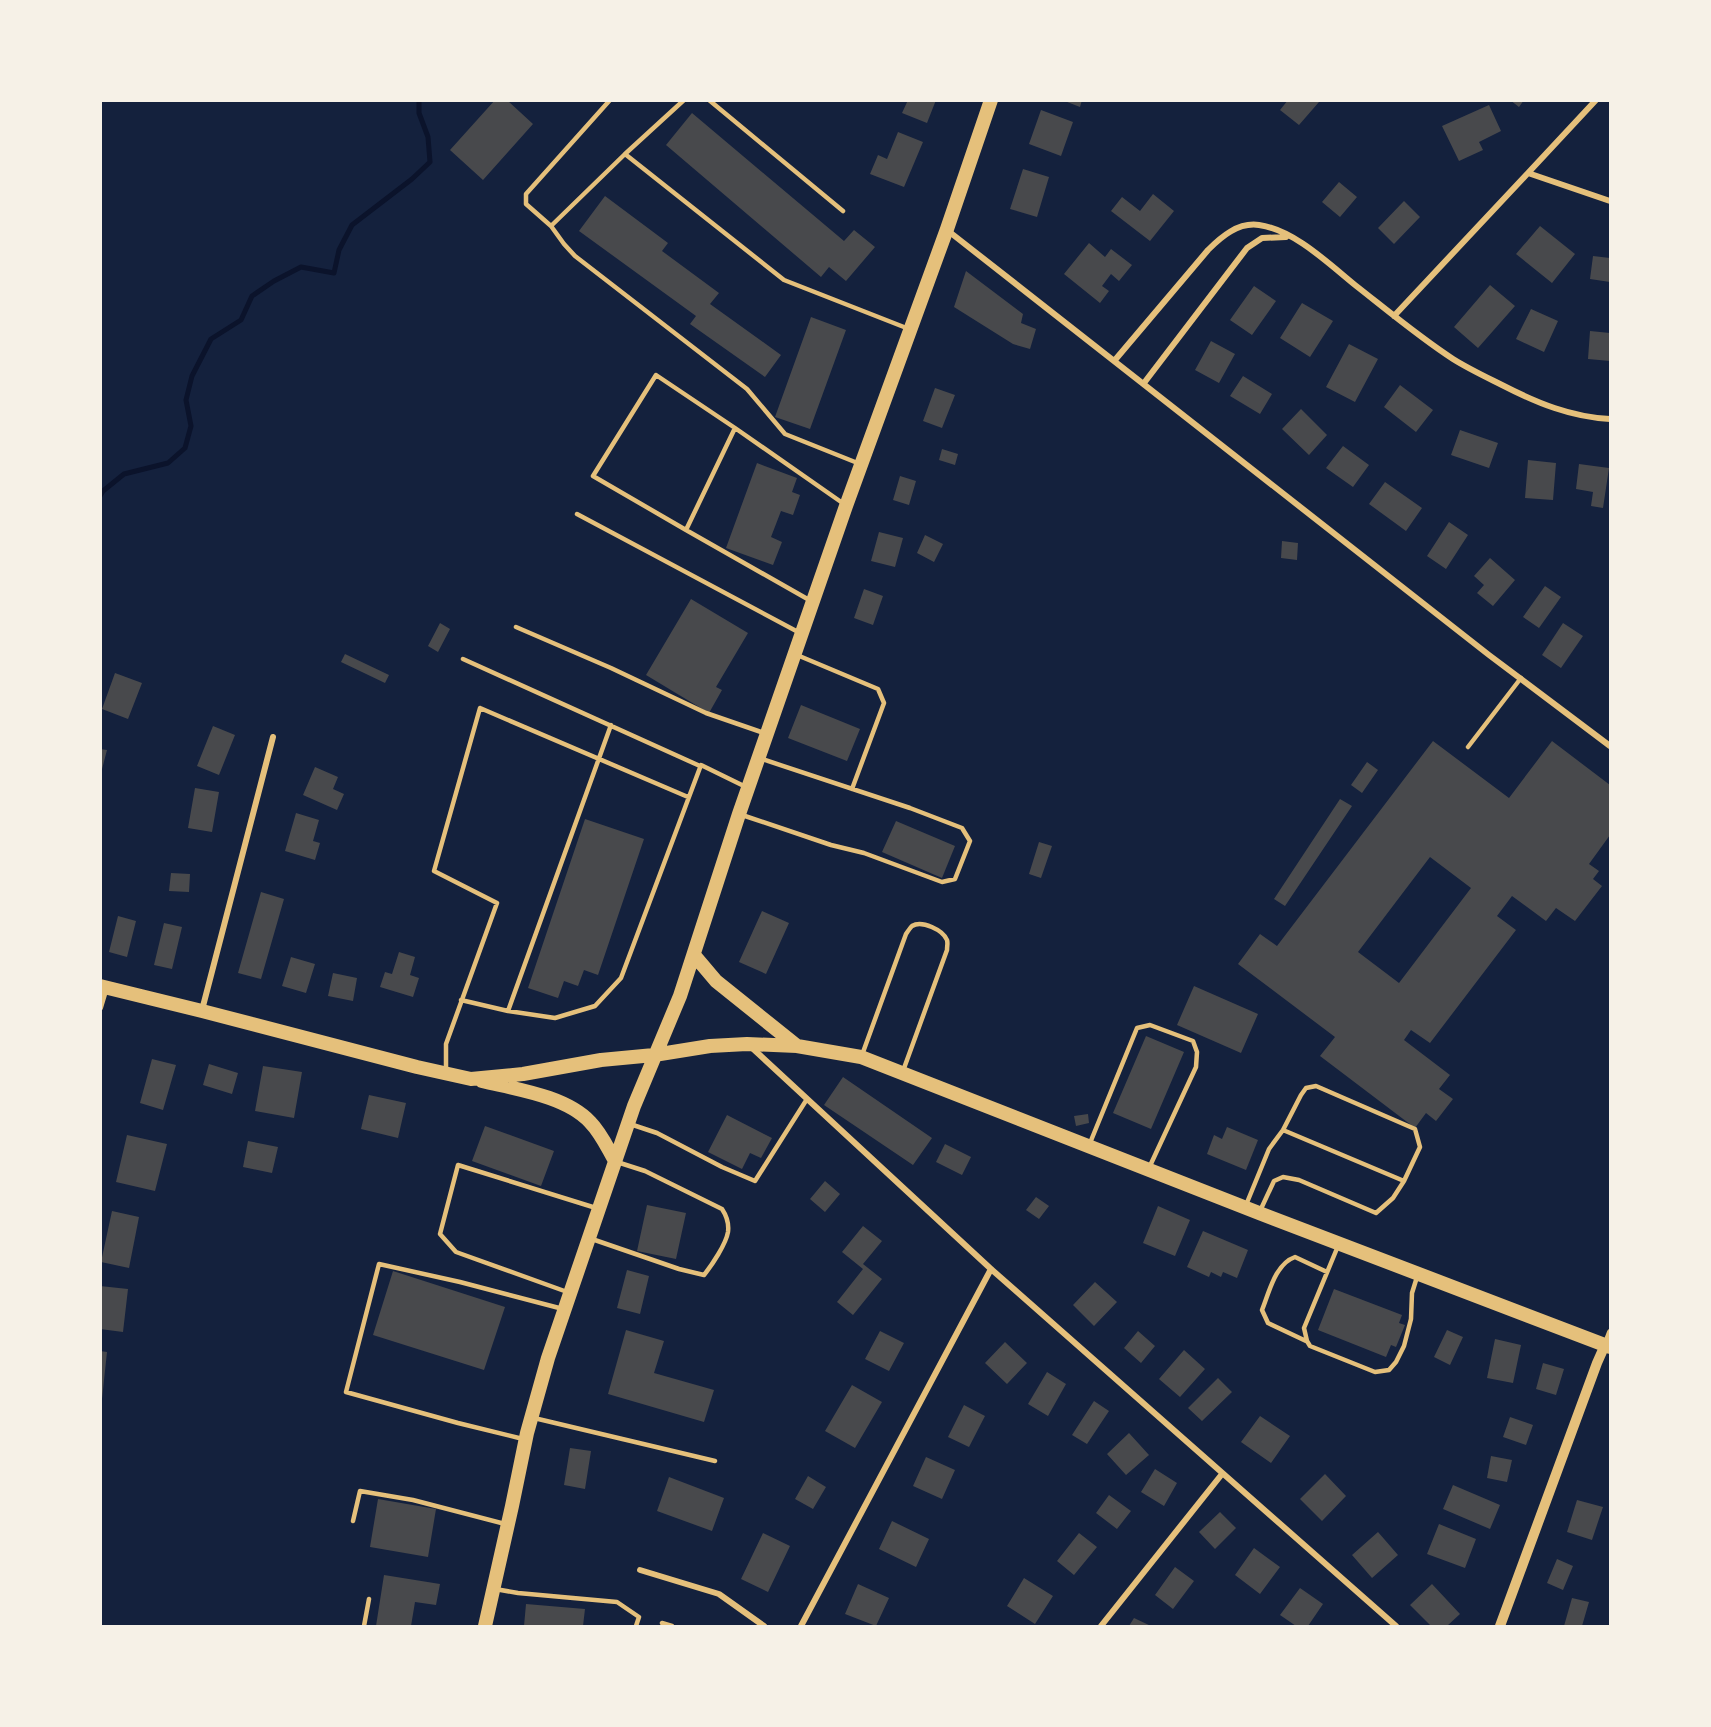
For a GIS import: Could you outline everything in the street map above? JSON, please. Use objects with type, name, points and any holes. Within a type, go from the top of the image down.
[{"type":"main road","points":[[484,1626],[531,1418],[548,1358],[627,1124],[680,996],[739,814],[991,100]]},
{"type":"main road","points":[[694,955],[716,981],[797,1046]]},
{"type":"main road","points":[[103,987],[534,1094],[577,1111],[589,1120],[615,1161]]},
{"type":"main road","points":[[471,1079],[523,1074],[602,1060],[710,1046],[747,1044],[797,1046],[861,1058],[1418,1274],[1609,1341]]},
{"type":"street","points":[[1395,316],[1596,100]]},
{"type":"street","points":[[1528,173],[1611,201]]},
{"type":"street","points":[[1115,360],[1222,236],[1239,227],[1257,224],[1274,229],[1306,245],[1454,360],[1545,405],[1576,415],[1611,419]]},
{"type":"street","points":[[947,230],[1611,746]]},
{"type":"street","points":[[1144,382],[1247,248],[1262,238],[1290,237]]},
{"type":"street","points":[[202,1011],[273,738]]},
{"type":"street","points":[[100,1008],[103,987]]},
{"type":"street","points":[[747,1044],[991,1269],[1396,1626]]},
{"type":"street","points":[[801,1626],[991,1269]]},
{"type":"street","points":[[1500,1626],[1597,1363],[1609,1341]]},
{"type":"street","points":[[1101,1626],[1222,1474]]},
{"type":"street","points":[[640,1570],[719,1594],[764,1626]]},
{"type":"lane","points":[[610,100],[526,194],[526,204],[551,226],[575,256],[747,389],[785,434],[862,465]]},
{"type":"lane","points":[[551,226],[684,100]]},
{"type":"lane","points":[[709,100],[843,211]]},
{"type":"lane","points":[[625,154],[784,280],[911,330]]},
{"type":"lane","points":[[814,602],[592,476],[656,375],[846,506]]},
{"type":"lane","points":[[686,530],[735,428]]},
{"type":"lane","points":[[577,514],[802,634]]},
{"type":"lane","points":[[516,627],[611,668],[706,713],[767,734]]},
{"type":"lane","points":[[795,654],[878,689],[884,703],[852,789]]},
{"type":"lane","points":[[463,659],[749,788]]},
{"type":"lane","points":[[1468,747],[1521,678]]},
{"type":"lane","points":[[446,1074],[446,1044],[497,903],[434,871],[480,708],[688,797]]},
{"type":"lane","points":[[508,1011],[610,725]]},
{"type":"lane","points":[[739,814],[831,845],[864,853],[942,882],[955,879],[970,841],[962,828],[910,808],[759,759]]},
{"type":"lane","points":[[461,1000],[508,1011],[555,1018],[595,1006],[621,978],[700,766]]},
{"type":"lane","points":[[861,1058],[906,934],[912,926],[920,924],[932,926],[947,940],[947,950],[902,1074]]},
{"type":"lane","points":[[1089,1147],[1137,1028],[1150,1025],[1193,1041],[1197,1052],[1196,1067],[1148,1170]]},
{"type":"lane","points":[[1316,1086],[1415,1129],[1420,1147],[1393,1198],[1376,1213],[1299,1180],[1283,1177],[1274,1180],[1252,1211],[1269,1149],[1283,1130],[1306,1088],[1316,1086]]},
{"type":"lane","points":[[627,1124],[657,1133],[755,1182],[807,1099]]},
{"type":"lane","points":[[1283,1130],[1404,1181]]},
{"type":"lane","points":[[589,1238],[679,1269],[704,1275],[715,1261],[728,1232],[726,1215],[722,1209],[645,1171],[615,1161]]},
{"type":"lane","points":[[570,1294],[456,1252],[440,1234],[458,1165],[599,1209]]},
{"type":"lane","points":[[1306,1341],[1304,1328],[1339,1244]]},
{"type":"lane","points":[[1327,1272],[1294,1257],[1283,1263],[1262,1310],[1268,1323],[1306,1341],[1310,1346],[1376,1372],[1389,1370],[1404,1346],[1411,1319],[1412,1293],[1418,1274]]},
{"type":"lane","points":[[526,1439],[346,1392],[379,1264],[565,1309]]},
{"type":"lane","points":[[531,1418],[715,1461]]},
{"type":"lane","points":[[353,1521],[360,1491],[413,1500],[508,1525]]},
{"type":"lane","points":[[493,1589],[617,1602],[639,1617],[636,1626]]},
{"type":"lane","points":[[364,1626],[369,1599]]},
{"type":"lane","points":[[662,1623],[672,1626]]},
{"type":"building","points":[[495,100],[507,100],[533,124],[483,180],[450,150]]},
{"type":"building","points":[[908,100],[936,100],[927,123],[902,113]]},
{"type":"building","points":[[1062,100],[1082,100],[1080,107]]},
{"type":"building","points":[[1288,100],[1318,100],[1319,102],[1299,125],[1280,110]]},
{"type":"building","points":[[1510,100],[1524,100],[1519,107]]},
{"type":"building","points":[[1489,105],[1501,131],[1479,142],[1483,150],[1459,161],[1442,126]]},
{"type":"building","points":[[1041,110],[1073,122],[1061,156],[1029,144]]},
{"type":"building","points":[[692,113],[844,241],[854,230],[875,247],[846,281],[829,267],[821,277],[666,145]]},
{"type":"building","points":[[898,132],[923,142],[904,187],[870,174],[878,155],[887,159]]},
{"type":"building","points":[[1023,169],[1049,177],[1037,217],[1010,209]]},
{"type":"building","points":[[1339,182],[1357,197],[1340,217],[1322,202]]},
{"type":"building","points":[[1153,194],[1174,211],[1150,241],[1111,211],[1122,197],[1140,211]]},
{"type":"building","points":[[605,196],[668,243],[662,251],[719,293],[710,304],[781,355],[765,377],[690,324],[696,316],[579,231]]},
{"type":"building","points":[[1404,201],[1420,217],[1394,244],[1378,228]]},
{"type":"building","points":[[1540,226],[1575,254],[1552,283],[1516,254]]},
{"type":"building","points":[[1089,243],[1105,257],[1111,249],[1132,265],[1119,281],[1111,274],[1102,286],[1109,291],[1100,303],[1064,274]]},
{"type":"building","points":[[1593,256],[1610,258],[1610,282],[1590,279]]},
{"type":"building","points":[[966,271],[1023,314],[1021,323],[1036,329],[1030,349],[1013,344],[954,307]]},
{"type":"building","points":[[1490,285],[1515,306],[1478,348],[1454,327]]},
{"type":"building","points":[[1254,286],[1276,301],[1252,335],[1230,320]]},
{"type":"building","points":[[1302,303],[1333,321],[1310,357],[1280,338]]},
{"type":"building","points":[[1531,309],[1558,321],[1544,352],[1516,339]]},
{"type":"building","points":[[811,317],[846,330],[810,429],[775,417]]},
{"type":"building","points":[[1590,331],[1610,333],[1610,361],[1588,359]]},
{"type":"building","points":[[1211,341],[1235,354],[1219,383],[1195,370]]},
{"type":"building","points":[[1349,344],[1378,359],[1355,402],[1326,387]]},
{"type":"building","points":[[1243,376],[1272,394],[1260,414],[1230,396]]},
{"type":"building","points":[[1400,385],[1433,410],[1416,432],[1384,407]]},
{"type":"building","points":[[935,388],[955,395],[942,428],[923,421]]},
{"type":"building","points":[[1301,409],[1327,435],[1309,455],[1282,429]]},
{"type":"building","points":[[1460,430],[1498,443],[1489,468],[1451,455]]},
{"type":"building","points":[[1343,446],[1369,465],[1353,487],[1326,468]]},
{"type":"building","points":[[942,449],[958,454],[955,465],[939,460]]},
{"type":"building","points":[[1528,460],[1556,463],[1553,500],[1525,498]]},
{"type":"building","points":[[757,463],[797,478],[792,492],[800,495],[793,515],[781,511],[771,537],[782,542],[773,565],[726,548]]},
{"type":"building","points":[[1579,464],[1609,468],[1603,508],[1591,506],[1593,492],[1576,489]]},
{"type":"building","points":[[900,476],[916,481],[909,505],[893,500]]},
{"type":"building","points":[[1385,482],[1422,508],[1406,531],[1369,504]]},
{"type":"building","points":[[1449,522],[1468,535],[1446,569],[1427,556]]},
{"type":"building","points":[[879,532],[903,538],[895,567],[871,561]]},
{"type":"building","points":[[925,535],[943,544],[934,562],[917,553]]},
{"type":"building","points":[[1282,541],[1298,543],[1297,560],[1281,558]]},
{"type":"building","points":[[1490,558],[1515,580],[1493,606],[1477,593],[1484,585],[1474,576]]},
{"type":"building","points":[[1545,586],[1561,597],[1539,628],[1523,617]]},
{"type":"building","points":[[864,589],[883,596],[873,625],[854,618]]},
{"type":"building","points":[[691,599],[748,633],[716,687],[722,690],[709,713],[646,675]]},
{"type":"building","points":[[440,623],[450,629],[438,652],[428,646]]},
{"type":"building","points":[[1563,623],[1583,636],[1561,668],[1542,655]]},
{"type":"building","points":[[345,654],[389,675],[385,683],[341,662]]},
{"type":"building","points":[[115,673],[142,683],[128,719],[102,709]]},
{"type":"building","points":[[801,705],[860,729],[847,761],[788,738]]},
{"type":"building","points":[[213,726],[235,735],[219,775],[197,766]]},
{"type":"building","points":[[1433,741],[1509,798],[1552,741],[1610,785],[1610,835],[1589,864],[1599,871],[1593,879],[1602,886],[1575,921],[1556,908],[1546,921],[1512,896],[1497,916],[1516,930],[1430,1043],[1411,1030],[1404,1040],[1450,1075],[1439,1089],[1453,1099],[1436,1121],[1426,1113],[1415,1128],[1320,1056],[1335,1037],[1238,964],[1260,934],[1277,946]],"holes":[[[1430,857],[1471,888],[1399,983],[1358,952]]]},
{"type":"building","points":[[100,749],[107,750],[101,773],[100,773]]},
{"type":"building","points":[[1367,762],[1378,770],[1362,793],[1351,785]]},
{"type":"building","points":[[315,767],[338,777],[333,789],[344,794],[337,810],[303,795]]},
{"type":"building","points":[[195,788],[219,792],[212,832],[188,828]]},
{"type":"building","points":[[1340,799],[1352,806],[1285,906],[1274,899]]},
{"type":"building","points":[[296,813],[319,820],[313,841],[320,843],[315,860],[285,851]]},
{"type":"building","points":[[585,819],[644,839],[598,975],[584,970],[578,986],[564,981],[558,998],[528,988]]},
{"type":"building","points":[[896,821],[955,846],[942,878],[882,852]]},
{"type":"building","points":[[1039,842],[1052,846],[1041,878],[1029,874]]},
{"type":"building","points":[[171,873],[190,874],[189,892],[169,891]]},
{"type":"building","points":[[261,892],[284,899],[261,979],[238,973]]},
{"type":"building","points":[[762,911],[789,923],[766,974],[739,962]]},
{"type":"building","points":[[118,916],[136,921],[127,957],[109,952]]},
{"type":"building","points":[[164,923],[182,927],[172,969],[154,965]]},
{"type":"building","points":[[399,952],[415,957],[410,975],[419,978],[413,997],[380,987],[385,972],[392,974]]},
{"type":"building","points":[[291,957],[315,964],[306,993],[282,986]]},
{"type":"building","points":[[333,973],[357,978],[353,1001],[328,996]]},
{"type":"building","points":[[1194,986],[1258,1014],[1241,1053],[1177,1025]]},
{"type":"building","points":[[1146,1036],[1184,1052],[1151,1129],[1113,1113]]},
{"type":"building","points":[[152,1059],[176,1065],[163,1110],[140,1103]]},
{"type":"building","points":[[209,1064],[238,1073],[232,1094],[203,1085]]},
{"type":"building","points":[[263,1066],[302,1072],[294,1118],[255,1111]]},
{"type":"building","points":[[843,1077],[932,1138],[913,1165],[824,1105]]},
{"type":"building","points":[[369,1095],[406,1103],[398,1138],[361,1129]]},
{"type":"building","points":[[1088,1114],[1089,1123],[1076,1126],[1074,1116]]},
{"type":"building","points":[[727,1115],[772,1138],[761,1158],[750,1153],[742,1169],[708,1152]]},
{"type":"building","points":[[485,1126],[554,1151],[541,1186],[472,1161]]},
{"type":"building","points":[[1227,1127],[1258,1140],[1246,1170],[1207,1154],[1214,1135],[1222,1139]]},
{"type":"building","points":[[127,1135],[167,1144],[155,1191],[116,1182]]},
{"type":"building","points":[[248,1141],[278,1147],[272,1173],[243,1167]]},
{"type":"building","points":[[945,1144],[971,1157],[962,1175],[936,1162]]},
{"type":"building","points":[[825,1181],[840,1194],[825,1212],[810,1199]]},
{"type":"building","points":[[1036,1197],[1049,1206],[1039,1219],[1026,1210]]},
{"type":"building","points":[[647,1205],[686,1213],[676,1259],[637,1251]]},
{"type":"building","points":[[1158,1206],[1190,1220],[1175,1256],[1143,1243]]},
{"type":"building","points":[[112,1211],[139,1217],[129,1268],[101,1262]]},
{"type":"building","points":[[863,1226],[882,1241],[863,1264],[882,1279],[853,1315],[837,1302],[863,1269],[842,1252]]},
{"type":"building","points":[[1203,1231],[1248,1250],[1237,1278],[1223,1272],[1221,1277],[1211,1272],[1209,1277],[1187,1267]]},
{"type":"building","points":[[627,1270],[649,1276],[640,1314],[617,1308]]},
{"type":"building","points":[[393,1271],[505,1307],[484,1370],[373,1335]]},
{"type":"building","points":[[1095,1282],[1117,1302],[1094,1326],[1073,1305]]},
{"type":"building","points":[[100,1286],[128,1289],[123,1332],[100,1329]]},
{"type":"building","points":[[1334,1289],[1402,1315],[1399,1323],[1405,1325],[1396,1347],[1391,1345],[1386,1357],[1318,1330]]},
{"type":"building","points":[[626,1330],[664,1341],[654,1373],[714,1390],[704,1422],[608,1394]]},
{"type":"building","points":[[1447,1330],[1463,1337],[1450,1365],[1434,1357]]},
{"type":"building","points":[[880,1331],[904,1343],[889,1371],[865,1359]]},
{"type":"building","points":[[1138,1331],[1155,1346],[1141,1363],[1124,1348]]},
{"type":"building","points":[[1495,1339],[1521,1345],[1513,1383],[1487,1378]]},
{"type":"building","points":[[1005,1342],[1027,1363],[1007,1384],[985,1363]]},
{"type":"building","points":[[1184,1350],[1205,1369],[1180,1397],[1159,1379]]},
{"type":"building","points":[[100,1351],[107,1352],[102,1399],[100,1399]]},
{"type":"building","points":[[1543,1363],[1564,1369],[1556,1395],[1536,1389]]},
{"type":"building","points":[[1047,1372],[1066,1384],[1048,1416],[1028,1404]]},
{"type":"building","points":[[1218,1378],[1232,1392],[1202,1421],[1188,1408]]},
{"type":"building","points":[[852,1385],[882,1402],[855,1448],[825,1431]]},
{"type":"building","points":[[1094,1401],[1109,1411],[1087,1444],[1072,1435]]},
{"type":"building","points":[[964,1405],[985,1416],[969,1447],[948,1437]]},
{"type":"building","points":[[1260,1416],[1290,1436],[1271,1463],[1241,1442]]},
{"type":"building","points":[[1510,1417],[1533,1425],[1526,1445],[1503,1437]]},
{"type":"building","points":[[1129,1433],[1149,1455],[1126,1475],[1107,1454]]},
{"type":"building","points":[[570,1448],[591,1451],[585,1489],[564,1485]]},
{"type":"building","points":[[1491,1456],[1512,1460],[1507,1482],[1487,1478]]},
{"type":"building","points":[[926,1457],[955,1470],[942,1499],[913,1486]]},
{"type":"building","points":[[1155,1469],[1177,1483],[1164,1506],[1141,1492]]},
{"type":"building","points":[[1325,1474],[1346,1496],[1322,1521],[1300,1499]]},
{"type":"building","points":[[808,1476],[826,1487],[813,1509],[795,1499]]},
{"type":"building","points":[[669,1477],[724,1498],[712,1531],[657,1511]]},
{"type":"building","points":[[1453,1485],[1500,1505],[1490,1529],[1443,1509]]},
{"type":"building","points":[[1109,1495],[1131,1511],[1117,1529],[1096,1513]]},
{"type":"building","points":[[378,1499],[436,1509],[428,1557],[370,1547]]},
{"type":"building","points":[[1577,1500],[1603,1507],[1592,1540],[1567,1532]]},
{"type":"building","points":[[1220,1512],[1236,1528],[1215,1549],[1199,1532]]},
{"type":"building","points":[[892,1521],[929,1539],[916,1567],[879,1549]]},
{"type":"building","points":[[1439,1524],[1476,1539],[1465,1568],[1427,1554]]},
{"type":"building","points":[[1378,1532],[1398,1555],[1372,1578],[1352,1555]]},
{"type":"building","points":[[763,1533],[790,1546],[768,1592],[741,1579]]},
{"type":"building","points":[[1079,1533],[1097,1547],[1074,1575],[1057,1561]]},
{"type":"building","points":[[1254,1548],[1280,1567],[1260,1594],[1235,1575]]},
{"type":"building","points":[[1557,1559],[1573,1566],[1563,1590],[1547,1583]]},
{"type":"building","points":[[1175,1567],[1194,1581],[1173,1609],[1155,1595]]},
{"type":"building","points":[[384,1575],[440,1584],[436,1605],[415,1602],[411,1626],[376,1626]]},
{"type":"building","points":[[1024,1578],[1053,1596],[1035,1624],[1007,1606]]},
{"type":"building","points":[[858,1584],[889,1598],[876,1626],[845,1614]]},
{"type":"building","points":[[1432,1584],[1460,1614],[1447,1626],[1431,1626],[1410,1605]]},
{"type":"building","points":[[1300,1588],[1323,1604],[1308,1626],[1296,1626],[1280,1615]]},
{"type":"building","points":[[1572,1598],[1589,1602],[1582,1626],[1564,1626]]},
{"type":"building","points":[[526,1604],[585,1609],[583,1626],[524,1626]]},
{"type":"building","points":[[1134,1618],[1151,1626],[1129,1626]]},
{"type":"waterway","points":[[100,496],[124,474],[168,463],[185,448],[191,426],[186,400],[192,376],[211,339],[241,320],[252,296],[301,267],[334,273],[339,250],[352,225],[412,179],[430,162],[428,137],[419,113],[419,100]]}]
